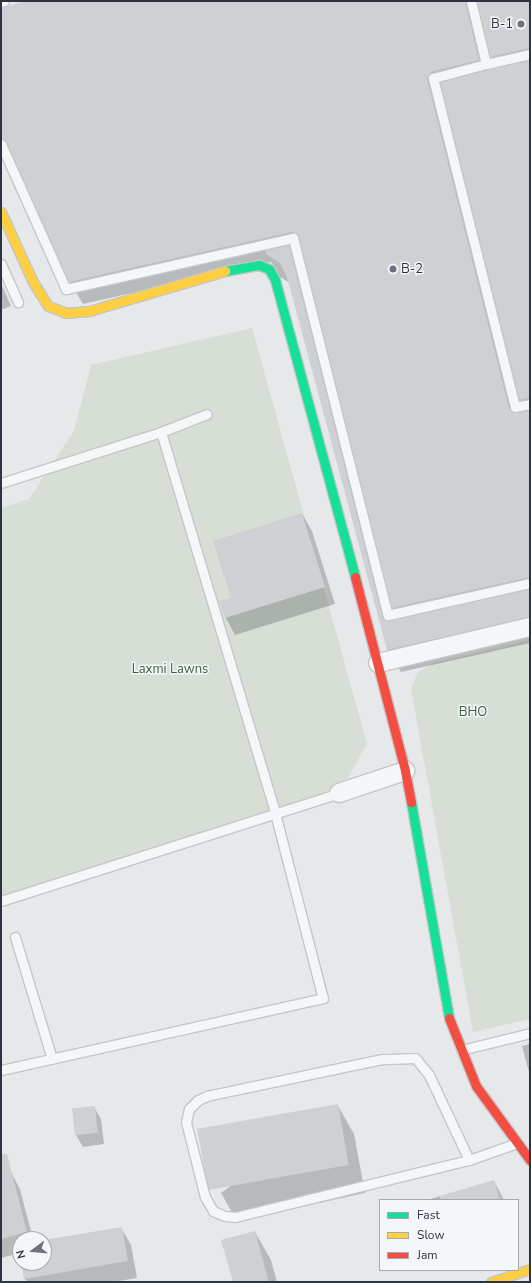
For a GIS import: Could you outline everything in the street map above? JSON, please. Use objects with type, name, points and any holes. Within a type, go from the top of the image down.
[{"type":"street","points":[[1,212],[33,282],[48,306],[66,313],[89,311],[243,266],[259,265],[270,268],[275,280],[378,663],[405,771],[450,1025],[476,1086],[530,1160]]},
{"type":"street","points":[[378,663],[530,627]]},
{"type":"street","points":[[339,793],[405,771]]},
{"type":"street","points":[[491,1282],[530,1269]]},
{"type":"lane","points":[[471,1],[486,64]]},
{"type":"lane","points":[[530,54],[432,78],[515,407],[530,404]]},
{"type":"lane","points":[[1,144],[66,289],[293,238],[388,615],[530,583]]},
{"type":"lane","points":[[1,264],[18,302]]},
{"type":"lane","points":[[1,483],[161,432],[207,414]]},
{"type":"lane","points":[[1,1070],[323,998],[275,813],[161,432]]},
{"type":"lane","points":[[1,901],[339,793]]},
{"type":"lane","points":[[15,936],[52,1059]]},
{"type":"lane","points":[[461,1050],[530,1033]]},
{"type":"lane","points":[[469,1160],[429,1075],[416,1058],[382,1059],[207,1096],[198,1100],[189,1109],[186,1122],[205,1197],[213,1211],[225,1216],[235,1217],[469,1160],[517,1143]]},
{"type":"green space","name":"Laxmi Lawns","points":[[252,328],[367,744],[339,793],[1,901],[1,508],[29,499],[74,431],[91,365]]},
{"type":"green space","name":"BHO","points":[[530,640],[530,1019],[473,1032],[411,689],[418,672],[434,663]]},
{"type":"building","points":[[25,1],[465,1],[479,60],[431,72],[427,79],[509,408],[514,413],[530,410],[530,577],[392,608],[297,234],[292,232],[69,282],[6,142],[1,138],[1,8]]},
{"type":"building","points":[[477,1],[530,1],[530,48],[490,57]]},
{"type":"building","points":[[530,60],[530,398],[519,400],[440,82]]},
{"type":"building","points":[[289,245],[383,619],[389,621],[530,589],[530,617],[387,650],[287,277],[280,263],[266,254],[265,250]]},
{"type":"building","points":[[302,513],[325,587],[225,618],[219,601],[231,598],[213,541]]},
{"type":"building","points":[[338,1104],[349,1165],[208,1190],[197,1129]]},
{"type":"building","points":[[95,1106],[98,1133],[75,1135],[72,1108]]},
{"type":"building","points":[[1,1154],[7,1154],[27,1231],[12,1231],[12,1236],[1,1239]]},
{"type":"building","points":[[494,1180],[500,1199],[440,1199],[440,1196]]},
{"type":"building","points":[[122,1227],[128,1261],[24,1279],[22,1271],[52,1271],[52,1239]]},
{"type":"building","points":[[255,1231],[269,1282],[233,1282],[221,1240]]},
{"type":"traffic: fast","points":[[225,271],[259,265],[269,269],[275,280],[355,577]]},
{"type":"traffic: fast","points":[[411,802],[449,1018]]},
{"type":"traffic: slow","points":[[1,212],[33,282],[48,306],[66,313],[89,311],[225,271]]},
{"type":"traffic: slow","points":[[491,1282],[530,1269]]},
{"type":"traffic: jam","points":[[355,577],[405,771],[411,802]]},
{"type":"traffic: jam","points":[[449,1018],[476,1086],[530,1160]]},
{"type":"place","name":"B-1","points":[[521,24]]},
{"type":"place","name":"B-2","points":[[393,269]]}]
